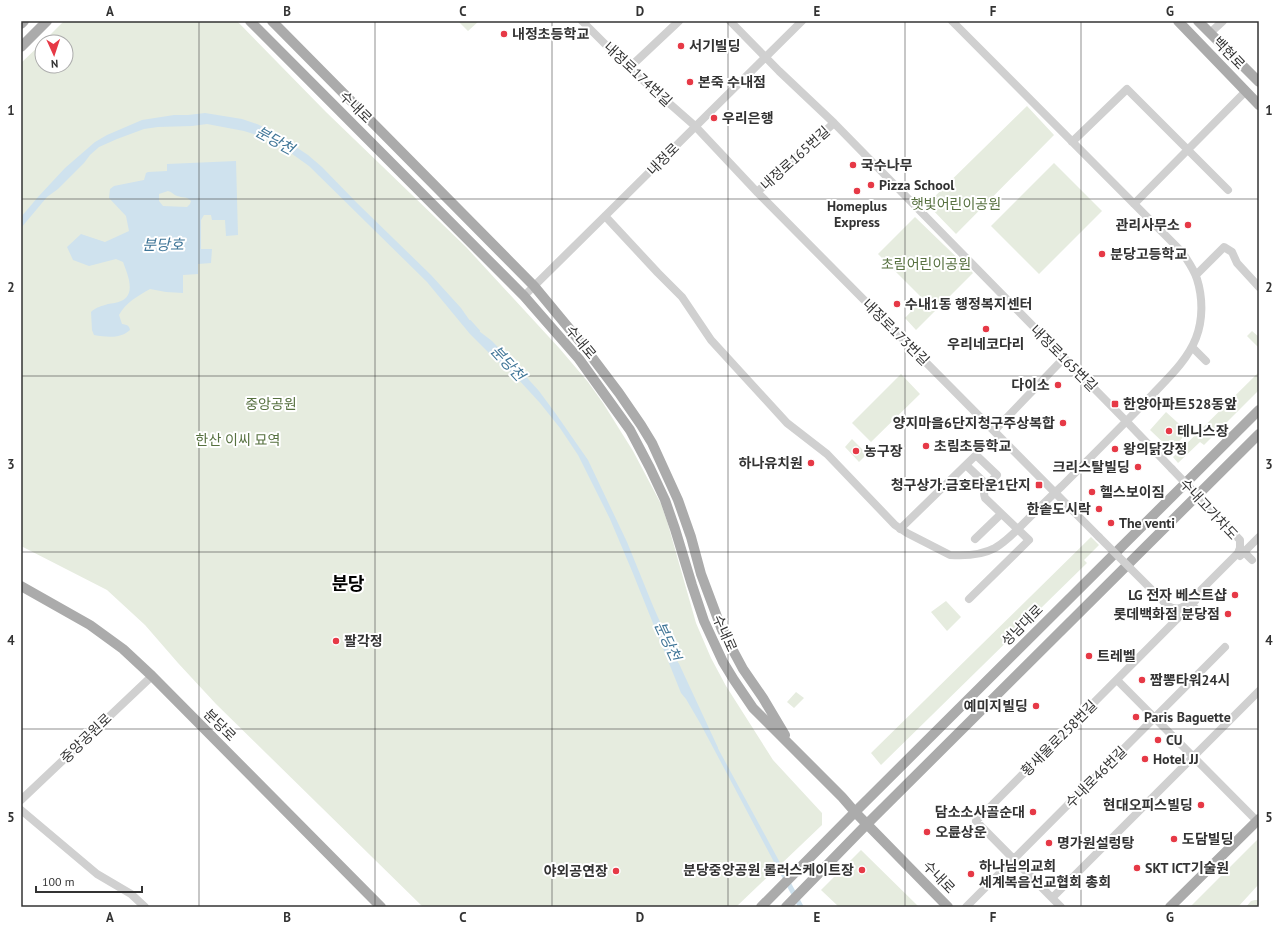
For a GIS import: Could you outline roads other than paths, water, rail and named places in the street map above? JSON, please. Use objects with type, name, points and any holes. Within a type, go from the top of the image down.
[{"type":"main road","points":[[21,24],[24,21]]},
{"type":"main road","points":[[21,47],[47,21]]},
{"type":"main road","name":"수내로","points":[[250,21],[524,296],[579,359],[630,430],[650,468],[665,500],[682,548],[704,621],[723,662],[753,708],[842,797],[948,907]]},
{"type":"main road","name":"수내로","points":[[272,21],[534,286],[603,371],[652,443],[678,500],[691,537],[701,574],[722,630],[743,669],[763,698],[792,747]]},
{"type":"main road","name":"백현로","points":[[1178,21],[1259,105]]},
{"type":"main road","name":"백현로","points":[[1198,21],[1259,82]]},
{"type":"main road","name":"성남대로","points":[[760,907],[1259,410]]},
{"type":"main road","points":[[786,907],[867,824],[1259,434]]},
{"type":"main road","name":"분당로","points":[[21,586],[90,625],[123,649],[152,676],[381,907]]},
{"type":"main road","points":[[1170,907],[1258,820]]},
{"type":"street","name":"내정로174번길","points":[[582,21],[630,68],[695,126]]},
{"type":"street","points":[[630,68],[679,21]]},
{"type":"street","name":"내정로165번길","points":[[730,21],[834,123],[1172,469]]},
{"type":"street","name":"내정로","points":[[524,296],[802,21]]},
{"type":"street","points":[[605,216],[682,297],[711,340],[787,423],[827,454],[900,529],[950,555],[958,556],[989,551],[1007,539],[1018,529],[1127,422],[1177,368],[1192,347],[1199,329],[1202,310],[1196,275],[1182,252],[952,21]]},
{"type":"street","points":[[1210,33],[1223,21]]},
{"type":"street","points":[[1072,142],[1127,89],[1228,190]]},
{"type":"street","points":[[1134,204],[1246,92]]},
{"type":"street","name":"내정로165번길","points":[[756,192],[834,123]]},
{"type":"street","name":"내정로173번길","points":[[695,126],[756,192],[1099,537]]},
{"type":"street","points":[[1196,275],[1224,247],[1232,252],[1236,264],[1259,287]]},
{"type":"street","points":[[1192,347],[1206,361]]},
{"type":"street","points":[[994,431],[1064,358]]},
{"type":"street","points":[[900,529],[976,455],[1000,473],[984,490],[984,498],[1029,540],[969,598]]},
{"type":"street","points":[[966,466],[988,486]]},
{"type":"street","name":"수내고가차도","points":[[1099,537],[1168,606],[1172,608],[1182,608],[1189,602],[1238,553],[1240,548],[1240,540],[1172,469]]},
{"type":"street","points":[[975,539],[1001,514]]},
{"type":"street","name":"황새울로258번길","points":[[1062,907],[976,821],[1259,537]]},
{"type":"street","points":[[1240,548],[1252,560]]},
{"type":"street","points":[[1189,602],[1199,612]]},
{"type":"street","name":"수내로46번길","points":[[966,907],[1225,647]]},
{"type":"street","name":"중앙공원로","points":[[21,800],[152,676]]},
{"type":"street","points":[[1117,680],[1258,820]]},
{"type":"street","points":[[1052,898],[1259,691]]},
{"type":"street","points":[[21,810],[97,874],[131,894],[145,907]]},
{"type":"water","points":[[205,113],[242,119],[257,124],[272,131],[308,155],[431,275],[461,308],[475,328],[492,341],[539,391],[588,460],[627,542],[653,606],[708,730],[804,907],[798,907],[700,723],[681,693],[610,519],[578,455],[560,428],[518,379],[470,334],[427,282],[309,166],[266,138],[244,131],[207,124],[144,129],[99,147],[58,189],[47,197],[21,228],[21,217],[38,197],[65,168],[95,142],[107,135],[142,120],[174,115]]},
{"type":"water","name":"분당호","points":[[236,161],[238,235],[226,236],[225,220],[212,220],[211,215],[204,215],[201,220],[201,249],[212,249],[211,263],[198,264],[198,274],[183,275],[183,293],[150,289],[129,303],[119,315],[122,324],[130,328],[130,330],[126,333],[113,337],[94,335],[92,330],[91,312],[99,307],[119,302],[126,298],[129,294],[130,283],[123,262],[116,259],[89,266],[73,260],[67,247],[81,234],[105,242],[129,231],[126,216],[109,198],[110,189],[114,186],[144,180],[146,173],[148,172],[167,171],[167,164]],"holes":[[[168,191],[177,196],[188,198],[191,201],[190,204],[187,207],[163,206],[159,201],[159,194]]]},
{"type":"waterway","name":"분당천","points":[[470,321],[479,331]]},
{"type":"waterway","name":"분당천","points":[[678,664],[717,748]]},
{"type":"place","name":"내정초등학교","points":[[504,34]]},
{"type":"place","name":"서기빌딩","points":[[681,46]]},
{"type":"place","name":"본죽 수내점","points":[[690,82]]},
{"type":"place","name":"우리은행","points":[[714,118]]},
{"type":"place","name":"국수나무","points":[[853,165]]},
{"type":"place","name":"Pizza School","points":[[871,185]]},
{"type":"place","name":"Homeplus Express","points":[[857,191]]},
{"type":"place","name":"관리사무소","points":[[1188,225]]},
{"type":"place","name":"분당고등학교","points":[[1102,254]]},
{"type":"place","name":"수내1동 행정복지센터","points":[[897,304]]},
{"type":"place","name":"우리네코다리","points":[[986,329]]},
{"type":"place","name":"다이소","points":[[1058,385]]},
{"type":"place","name":"한양아파트528동앞","points":[[1115,404]]},
{"type":"place","name":"양지마을6단지청구주상복합","points":[[1063,423]]},
{"type":"place","name":"테니스장","points":[[1169,431]]},
{"type":"place","name":"초림초등학교","points":[[926,446]]},
{"type":"place","name":"왕의닭강정","points":[[1115,449]]},
{"type":"place","name":"농구장","points":[[856,451]]},
{"type":"place","name":"하나유치원","points":[[811,463]]},
{"type":"place","name":"크리스탈빌딩","points":[[1138,467]]},
{"type":"place","name":"청구상가.금호타운1단지","points":[[1039,485]]},
{"type":"place","name":"헬스보이짐","points":[[1092,492]]},
{"type":"place","name":"한솥도시락","points":[[1099,509]]},
{"type":"place","name":"The venti","points":[[1111,523]]},
{"type":"place","name":"LG 전자 베스트샵","points":[[1235,595]]},
{"type":"place","name":"롯데백화점 분당점","points":[[1228,614]]},
{"type":"place","name":"팔각정","points":[[336,641]]},
{"type":"place","name":"트레벨","points":[[1089,656]]},
{"type":"place","name":"짬뽕타워24시","points":[[1142,680]]},
{"type":"place","name":"예미지빌딩","points":[[1036,706]]},
{"type":"place","name":"Paris Baguette","points":[[1136,717]]},
{"type":"place","name":"CU","points":[[1158,740]]},
{"type":"place","name":"Hotel JJ","points":[[1145,759]]},
{"type":"place","name":"현대오피스빌딩","points":[[1201,805]]},
{"type":"place","name":"담소소사골순대","points":[[1033,812]]},
{"type":"place","name":"오륜상운","points":[[927,832]]},
{"type":"place","name":"도담빌딩","points":[[1174,839]]},
{"type":"place","name":"명가원설렁탕","points":[[1049,843]]},
{"type":"place","name":"SKT ICT기술원","points":[[1137,868]]},
{"type":"place","name":"분당중앙공원 롤러스케이트장","points":[[862,870]]},
{"type":"place","name":"야외공연장","points":[[616,871]]},
{"type":"place","name":"하나님의교회 세계복음선교협회 총회","points":[[971,874]]},
{"type":"district","name":"분당","points":[[348,583]]},
{"type":"park label","name":"햇빛어린이공원","points":[[956,204]]},
{"type":"park label","name":"초림어린이공원","points":[[926,264]]},
{"type":"park label","name":"중앙공원","points":[[271,404]]},
{"type":"park label","name":"한산 이씨 묘역","points":[[238,440]]}]
